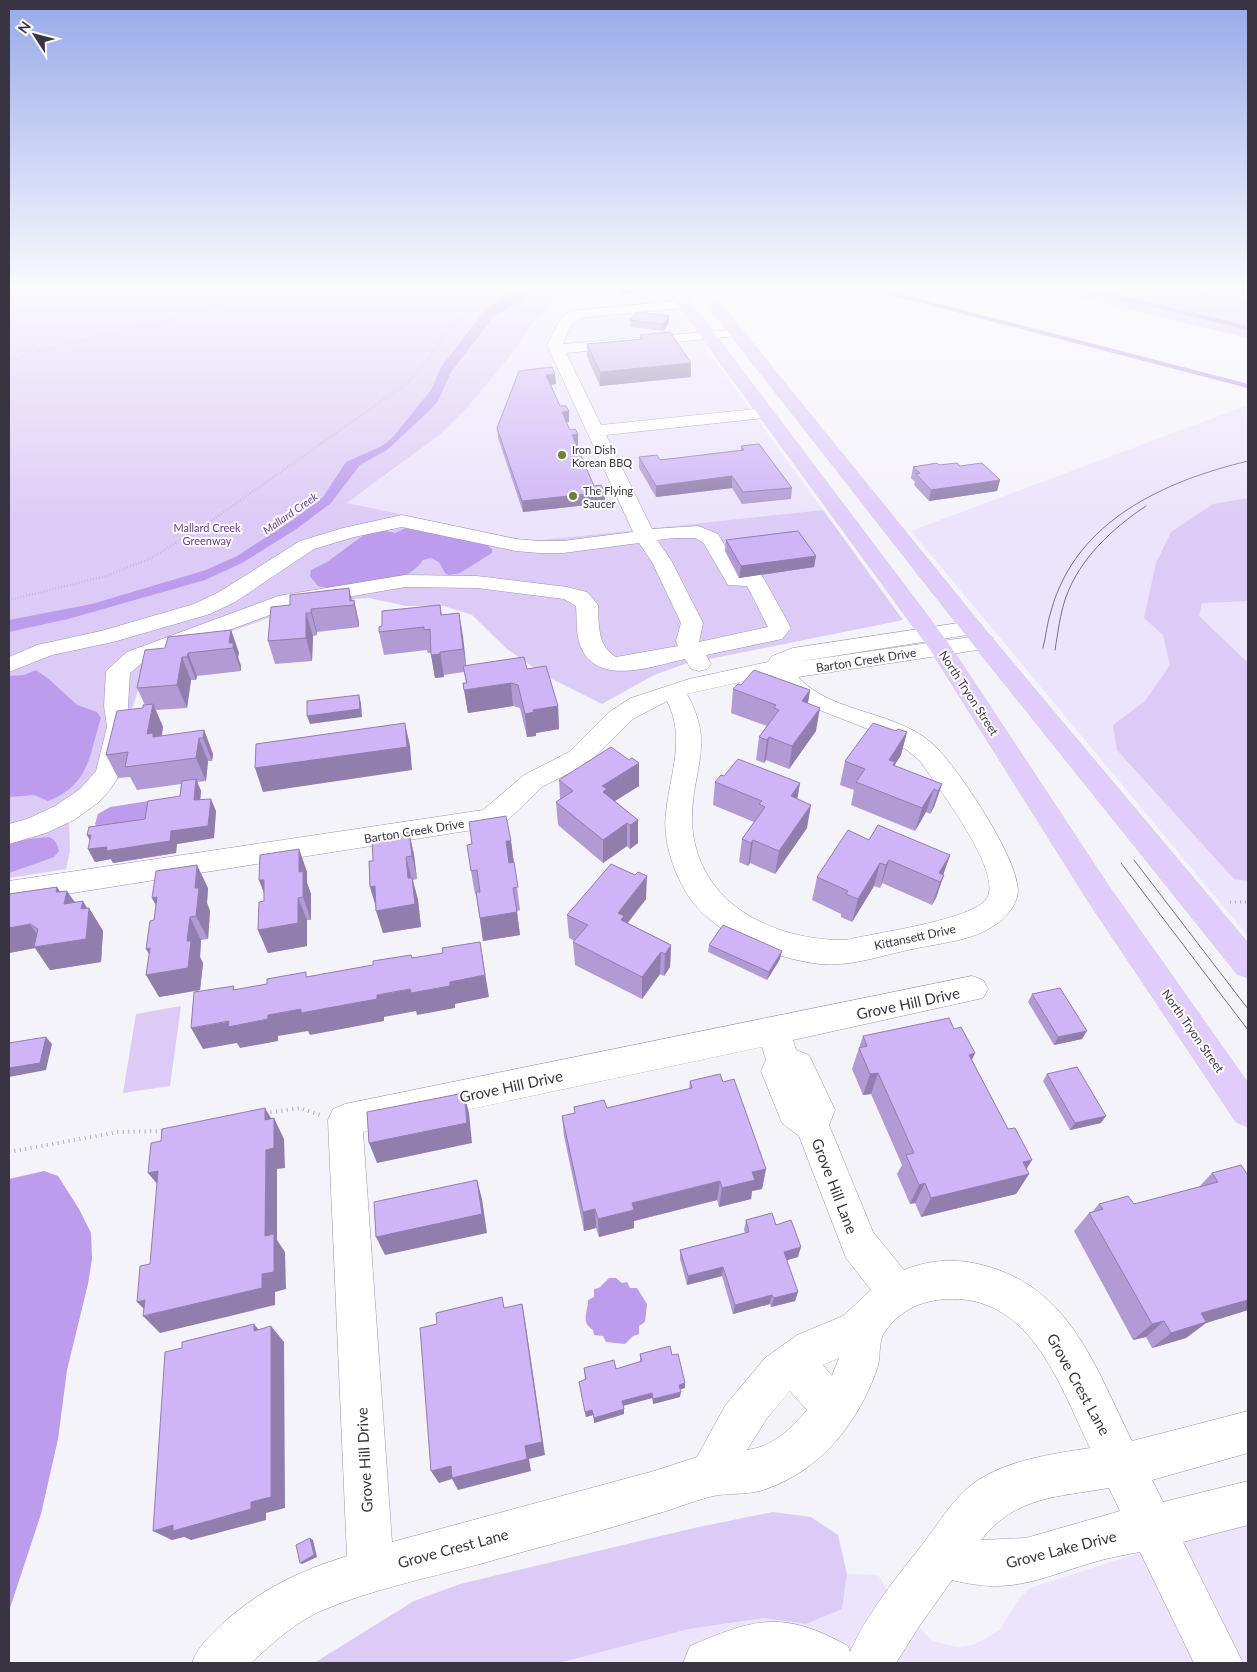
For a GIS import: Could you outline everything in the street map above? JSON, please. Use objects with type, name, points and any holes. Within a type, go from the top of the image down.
[{"type":"main road","name":"North Tryon Street","points":[[731,366],[936,641],[1098,893],[1248,1110]]},
{"type":"main road","points":[[763,366],[978,635],[1248,964]]},
{"type":"street","points":[[565,366],[651,548],[661,560],[692,622],[687,638],[691,650],[711,682]]},
{"type":"street","points":[[594,428],[762,410]]},
{"type":"street","points":[[9,665],[45,650],[105,637],[178,617],[218,602],[306,545],[343,533],[397,522],[416,522],[528,547],[563,547],[645,535],[690,531],[708,535],[735,581],[754,579],[780,626],[774,634],[630,664],[611,664],[599,657],[592,645],[587,630],[586,605],[578,597],[559,591],[484,583],[410,580],[292,600],[166,645],[124,664],[117,674],[116,706],[119,727],[108,773],[104,779],[77,804],[51,822],[33,829],[9,834]]},
{"type":"street","points":[[240,589],[262,601],[277,605]]},
{"type":"street","name":"Barton Creek Drive","points":[[9,892],[488,819],[502,812],[521,791],[535,780],[562,769],[579,757],[626,712],[646,701],[711,682],[777,668],[780,661],[793,655],[978,635]]},
{"type":"street","name":"Kittansett Drive","points":[[674,692],[686,713],[691,743],[679,815],[685,857],[698,888],[722,914],[758,934],[786,945],[812,951],[846,952],[952,930],[976,922],[996,909],[1001,902],[1004,883],[996,858],[929,755],[915,743],[891,730],[807,697],[777,668]]},
{"type":"street","name":"Grove Hill Drive","points":[[371,1571],[346,1120],[778,1045],[972,990]]},
{"type":"street","name":"Grove Hill Lane","points":[[778,1045],[778,1071],[794,1112],[812,1125],[859,1244],[898,1293]]},
{"type":"street","name":"Grove Crest Lane","points":[[712,1474],[740,1422],[774,1378],[812,1348],[863,1326],[875,1312],[898,1293],[933,1280],[965,1279],[1000,1291],[1031,1310],[1044,1322],[1067,1356],[1219,1663]]},
{"type":"street","name":"Grove Crest Lane","points":[[216,1663],[261,1621],[284,1605],[313,1590],[371,1571],[673,1488],[712,1474],[765,1468],[777,1463],[801,1446],[834,1410],[852,1381],[858,1366],[863,1326]]},
{"type":"street","points":[[793,1362],[834,1410]]},
{"type":"street","points":[[870,1663],[894,1622],[962,1529],[995,1495],[1016,1486],[1079,1471],[1165,1456],[1248,1432]]},
{"type":"street","name":"Grove Lake Drive","points":[[943,1555],[972,1563],[1000,1564],[1027,1560],[1102,1538],[1206,1516],[1248,1503]]},
{"type":"street","points":[[707,1663],[773,1643],[794,1646],[831,1663]]},
{"type":"path","points":[[9,600],[118,572],[149,559],[198,530],[409,382],[424,366]]},
{"type":"path","points":[[1230,902],[1248,902]]},
{"type":"path","points":[[263,1113],[300,1108],[346,1120]]},
{"type":"path","points":[[9,1152],[118,1132],[174,1131]]},
{"type":"shaded area","points":[[456,366],[438,401],[429,411],[387,450],[360,465],[331,503],[295,530],[242,563],[205,580],[68,619],[9,632],[9,620],[92,604],[206,570],[237,556],[294,519],[323,497],[346,462],[382,446],[392,438],[431,390],[441,367]]},
{"type":"shaded area","points":[[501,366],[719,366],[823,510],[542,540],[521,539],[347,503],[396,468],[465,410]]},
{"type":"shaded area","points":[[1248,405],[1248,936],[911,531]]},
{"type":"shaded area","points":[[406,528],[487,545],[492,549],[492,553],[460,573],[449,575],[445,573],[439,562],[431,558],[423,560],[415,569],[405,575],[380,583],[327,588],[318,586],[310,576],[311,570],[327,562],[368,532],[381,530],[395,533]]},
{"type":"shaded area","points":[[36,670],[77,705],[97,712],[101,718],[90,756],[80,777],[62,794],[48,801],[34,795],[9,797],[9,676],[24,675]]},
{"type":"shaded area","points":[[168,798],[168,806],[145,820],[98,828],[95,824],[98,814],[110,807]]},
{"type":"shaded area","points":[[48,837],[57,844],[59,851],[54,857],[9,873],[9,841]]},
{"type":"shaded area","points":[[44,1171],[58,1176],[79,1209],[91,1233],[92,1258],[88,1284],[67,1370],[58,1439],[41,1514],[9,1611],[9,1179]]},
{"type":"shaded area","points":[[609,1278],[616,1278],[622,1283],[627,1282],[630,1288],[637,1288],[647,1304],[645,1322],[639,1326],[639,1334],[633,1336],[625,1344],[606,1342],[603,1336],[594,1335],[586,1320],[588,1300],[594,1297],[594,1289],[599,1288]]},
{"type":"shaded area","points":[[1248,1518],[1248,1663],[559,1663],[689,1629],[764,1618],[806,1624],[842,1609],[847,1574],[878,1575],[897,1604],[932,1641],[958,1647],[973,1645],[1000,1630],[1018,1600],[1030,1588]]},
{"type":"green space","name":"Mallard Creek Greenway","points":[[9,366],[502,366],[465,410],[438,436],[347,503],[521,539],[542,540],[823,510],[903,620],[685,664],[654,675],[602,704],[546,676],[507,649],[472,615],[444,606],[406,606],[369,598],[341,600],[279,614],[211,639],[141,681],[126,729],[69,822],[70,851],[66,869],[9,878]]},
{"type":"green space","points":[[1248,498],[1248,601],[1202,603],[1199,616],[1248,663],[1248,881],[1234,879],[1117,750],[1113,725],[1145,701],[1170,665],[1163,635],[1144,618],[1156,563],[1171,532],[1213,504]]},
{"type":"green space","points":[[181,1006],[170,1086],[123,1093],[136,1014]]},
{"type":"green space","points":[[773,1512],[811,1517],[838,1535],[847,1574],[842,1609],[806,1624],[764,1618],[689,1629],[559,1663],[314,1663],[414,1601],[460,1584],[694,1528]]},
{"type":"building","points":[[597,366],[660,366],[600,372]]},
{"type":"building","points":[[552,367],[555,374],[546,375],[560,406],[566,406],[569,411],[562,412],[570,430],[575,429],[578,434],[572,435],[594,486],[601,485],[605,492],[522,501],[497,428],[519,371]]},
{"type":"building","points":[[759,444],[792,488],[743,492],[732,476],[656,486],[639,457],[657,455],[660,460],[744,450],[741,446]]},
{"type":"building","points":[[937,463],[939,465],[957,463],[960,466],[982,463],[1000,480],[931,490],[916,474],[920,473],[913,467]]},
{"type":"building","points":[[798,531],[816,556],[741,566],[726,540]]},
{"type":"building","points":[[349,588],[350,601],[354,600],[354,605],[311,609],[311,613],[306,613],[306,638],[268,641],[271,607],[290,605],[290,595]]},
{"type":"building","points":[[440,605],[441,615],[459,613],[463,649],[431,655],[430,629],[424,630],[424,627],[379,632],[379,627],[382,626],[382,611]]},
{"type":"building","points":[[231,630],[229,643],[233,643],[233,648],[188,653],[187,657],[182,657],[177,685],[137,688],[145,650],[165,648],[168,637]]},
{"type":"building","points":[[524,657],[527,669],[546,666],[558,706],[533,710],[534,712],[525,714],[518,685],[511,683],[464,690],[463,683],[467,683],[463,666]]},
{"type":"building","points":[[754,670],[810,690],[802,701],[820,708],[792,746],[769,737],[767,740],[759,737],[779,710],[774,708],[776,705],[733,689],[738,684],[741,685]]},
{"type":"building","points":[[359,695],[360,709],[307,716],[307,701]]},
{"type":"building","points":[[153,704],[147,734],[153,733],[153,737],[204,730],[203,738],[199,738],[196,758],[125,767],[128,752],[106,755],[117,711],[143,708],[143,705]]},
{"type":"building","points":[[405,723],[407,747],[255,768],[256,744]]},
{"type":"building","points":[[873,723],[896,731],[898,729],[907,732],[889,760],[895,762],[893,765],[942,784],[938,791],[934,789],[922,808],[856,782],[865,769],[845,761]]},
{"type":"building","points":[[611,747],[629,760],[632,758],[639,763],[602,786],[607,789],[603,792],[638,820],[630,825],[627,823],[603,840],[556,802],[573,791],[559,780]]},
{"type":"building","points":[[738,759],[800,783],[791,796],[811,805],[779,851],[753,840],[751,843],[742,839],[765,807],[759,804],[762,801],[715,782],[721,775],[724,776]]},
{"type":"building","points":[[196,779],[194,800],[211,799],[208,826],[171,831],[170,841],[106,851],[107,847],[88,849],[91,835],[87,835],[89,827],[145,819],[148,801],[180,796],[182,781]]},
{"type":"building","points":[[506,816],[511,841],[506,841],[509,863],[514,862],[518,887],[513,888],[517,912],[480,918],[476,892],[480,892],[477,870],[471,871],[467,845],[472,844],[469,822]]},
{"type":"building","points":[[878,825],[950,855],[939,873],[944,875],[940,882],[889,860],[886,865],[880,863],[858,899],[846,894],[848,891],[817,877],[848,830],[869,840]]},
{"type":"building","points":[[409,832],[412,856],[406,857],[408,878],[412,878],[415,904],[376,911],[375,886],[370,887],[369,861],[373,861],[372,838]]},
{"type":"building","points":[[299,849],[299,872],[303,871],[303,897],[298,898],[298,923],[258,930],[259,902],[264,901],[264,880],[259,880],[260,855]]},
{"type":"building","points":[[611,864],[635,875],[638,872],[647,876],[618,913],[624,916],[621,920],[671,945],[665,954],[661,952],[642,977],[573,942],[588,925],[567,915]]},
{"type":"building","points":[[197,865],[195,888],[199,888],[196,916],[190,917],[187,941],[191,941],[188,968],[146,975],[150,948],[146,949],[150,921],[154,920],[157,897],[152,898],[156,871]]},
{"type":"building","points":[[57,887],[56,892],[67,891],[64,904],[83,901],[81,909],[89,908],[86,939],[34,947],[38,929],[30,924],[9,928],[9,894]]},
{"type":"building","points":[[723,925],[782,951],[769,972],[709,945]]},
{"type":"building","points":[[480,942],[485,975],[450,982],[450,986],[411,993],[410,989],[377,995],[377,999],[301,1013],[301,1009],[268,1015],[268,1019],[228,1027],[229,1021],[191,1028],[194,992],[234,986],[233,990],[267,984],[267,979],[306,972],[306,977],[373,965],[373,961],[411,955],[412,958],[443,953],[442,948]]},
{"type":"building","points":[[1060,988],[1087,1031],[1058,1037],[1032,994]]},
{"type":"building","points":[[949,1018],[954,1029],[961,1027],[975,1053],[969,1055],[1008,1129],[1015,1128],[1032,1160],[1023,1162],[1029,1174],[931,1198],[925,1183],[919,1185],[906,1155],[914,1153],[878,1073],[870,1074],[859,1048],[867,1046],[863,1036]]},
{"type":"building","points":[[46,1037],[40,1063],[9,1068],[9,1043]]},
{"type":"building","points":[[1077,1067],[1106,1116],[1075,1123],[1047,1074]]},
{"type":"building","points":[[720,1074],[723,1082],[734,1079],[766,1169],[752,1172],[755,1180],[722,1188],[720,1181],[632,1203],[634,1210],[598,1219],[595,1209],[583,1212],[562,1116],[575,1113],[574,1107],[604,1100],[607,1108],[692,1088],[690,1081]]},
{"type":"building","points":[[464,1093],[467,1123],[369,1143],[367,1112]]},
{"type":"building","points":[[265,1108],[265,1120],[274,1118],[274,1148],[266,1150],[265,1236],[274,1234],[274,1272],[262,1274],[262,1288],[143,1316],[145,1300],[137,1302],[140,1266],[150,1264],[158,1171],[148,1173],[151,1143],[161,1141],[162,1129]]},
{"type":"building","points":[[1241,1165],[1248,1174],[1248,1300],[1201,1313],[1206,1322],[1171,1333],[1164,1321],[1152,1324],[1089,1213],[1103,1209],[1099,1204],[1128,1196],[1134,1204],[1218,1182],[1212,1173]]},
{"type":"building","points":[[477,1180],[482,1214],[376,1237],[374,1202]]},
{"type":"building","points":[[772,1213],[776,1225],[791,1220],[801,1247],[784,1252],[798,1292],[774,1298],[772,1295],[735,1305],[723,1267],[688,1276],[680,1250],[749,1232],[746,1220]]},
{"type":"building","points":[[502,1297],[504,1308],[522,1304],[542,1442],[525,1446],[527,1459],[452,1478],[451,1466],[431,1471],[420,1328],[437,1324],[436,1313]]},
{"type":"building","points":[[254,1324],[254,1331],[271,1326],[271,1497],[251,1502],[251,1509],[173,1531],[173,1525],[153,1531],[165,1352],[182,1348],[182,1342]]},
{"type":"building","points":[[670,1346],[672,1355],[678,1354],[685,1383],[679,1385],[681,1392],[653,1399],[652,1393],[622,1401],[624,1409],[594,1418],[592,1410],[585,1412],[579,1382],[586,1379],[584,1368],[614,1360],[616,1369],[642,1361],[640,1354]]},
{"type":"building","points":[[310,1538],[314,1555],[300,1563],[296,1545]]},
{"type":"waterway","points":[[1171,366],[1248,386]]},
{"type":"tram line","points":[[1043,648],[1050,616],[1063,579],[1081,552],[1102,529],[1128,509],[1156,493],[1217,469],[1248,461]]},
{"type":"tram line","points":[[1055,650],[1064,603],[1080,569],[1110,534],[1146,506]]},
{"type":"tram line","points":[[1134,860],[1248,1009]]},
{"type":"tram line","points":[[1121,863],[1248,1030]]},
{"type":"place","name":"Iron Dish Korean BBQ","points":[[562,455]]},
{"type":"place","name":"The Flying Saucer","points":[[573,496]]},
{"type":"water label","name":"Mallard Creek","points":[[290,513]]}]
